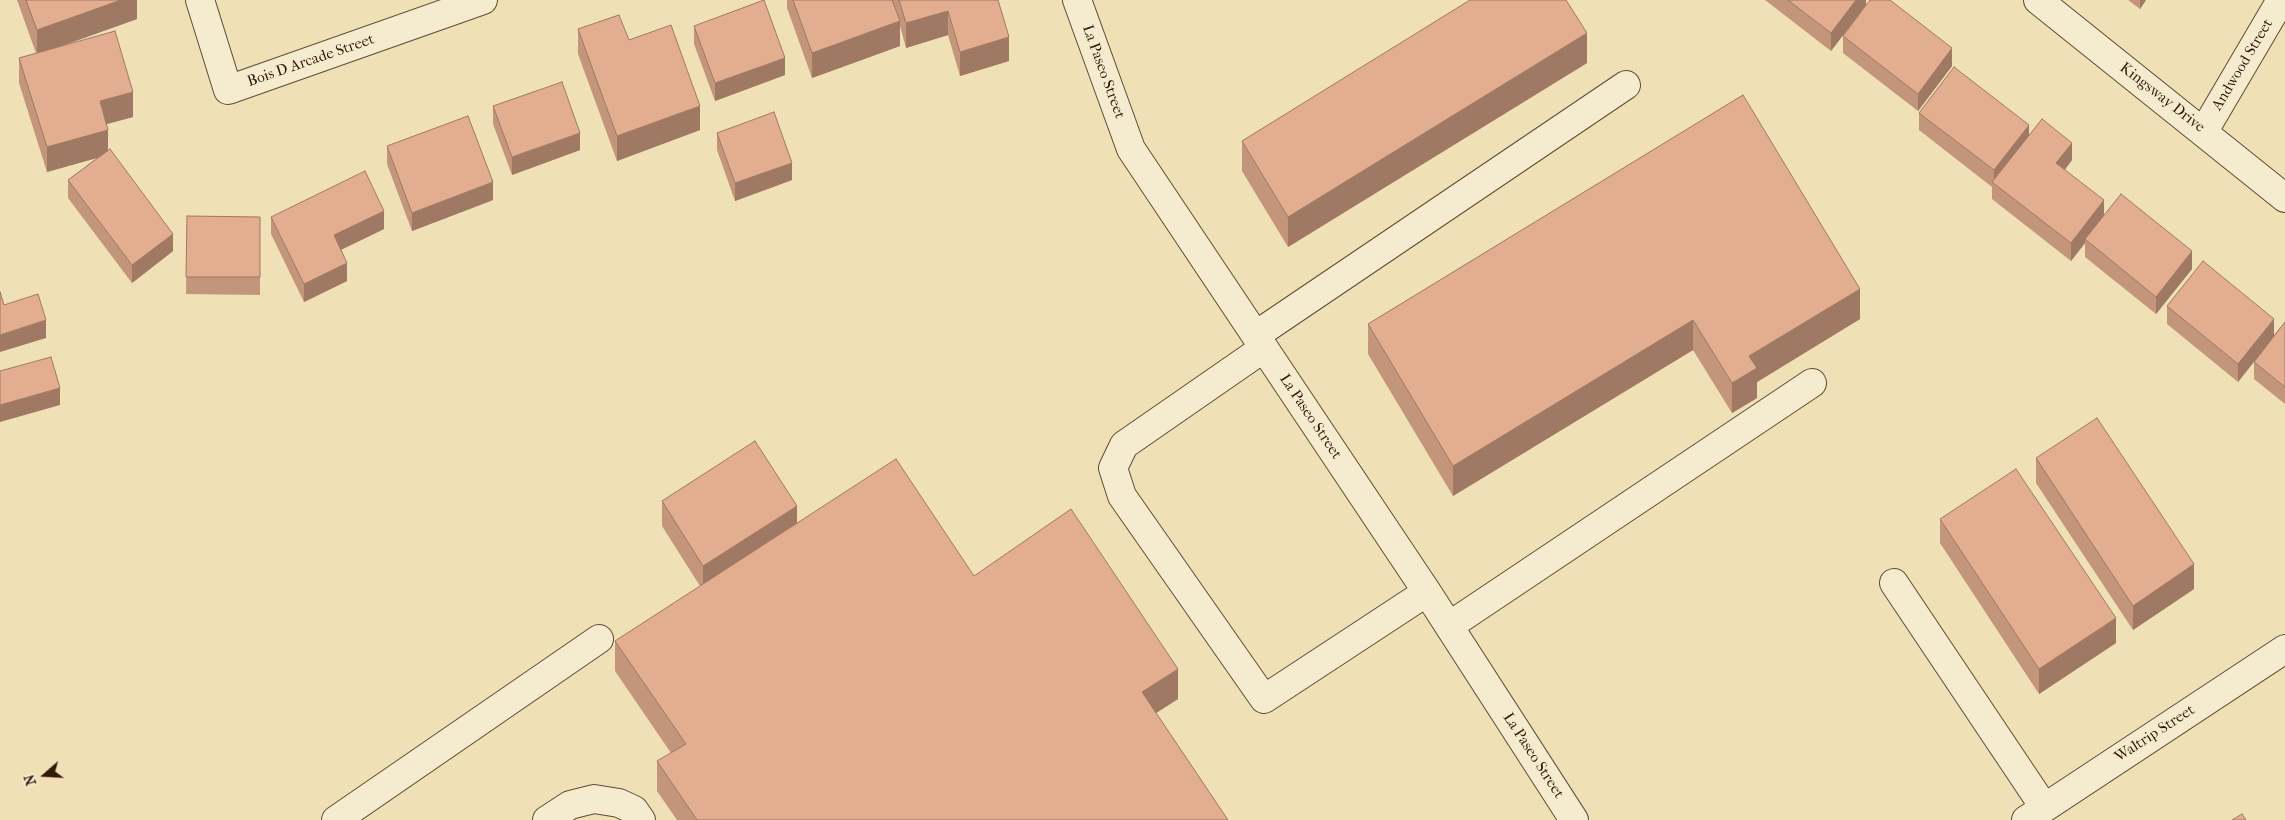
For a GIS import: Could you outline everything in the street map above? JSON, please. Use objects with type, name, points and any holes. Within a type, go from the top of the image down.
[{"type":"street","name":"Bois D Arcade Street","points":[[200,0],[228,90],[483,0]]},
{"type":"street","name":"La Paseo Street","points":[[1076,0],[1131,149],[1427,592],[1574,820]]},
{"type":"street","name":"Kingsway Drive","points":[[2038,0],[2204,131],[2285,198]]},
{"type":"street","name":"Andwood Street","points":[[2204,131],[2281,0]]},
{"type":"street","points":[[1427,592],[1264,699],[1122,496],[1113,468],[1124,445],[1260,342],[1626,85]]},
{"type":"street","points":[[1449,626],[1812,383]]},
{"type":"street","points":[[1894,583],[2035,815]]},
{"type":"street","points":[[336,820],[599,639]]},
{"type":"street","name":"Waltrip Street","points":[[2035,815],[2285,649]]},
{"type":"street","points":[[547,820],[570,805],[594,799],[619,803],[634,810],[641,820]]},
{"type":"building","points":[[26,0],[121,0],[37,30]]},
{"type":"building","points":[[764,0],[785,58],[715,83],[694,26]]},
{"type":"building","points":[[793,0],[892,0],[900,21],[812,53]]},
{"type":"building","points":[[899,0],[998,0],[1009,37],[960,52],[948,11],[906,23]]},
{"type":"building","points":[[1470,0],[1566,0],[1587,33],[1288,217],[1242,141]]},
{"type":"building","points":[[1788,0],[1856,0],[1831,33]]},
{"type":"building","points":[[1870,0],[1890,0],[1952,48],[1918,94],[1843,36]]},
{"type":"building","points":[[619,15],[629,40],[671,25],[700,106],[617,136],[578,29]]},
{"type":"building","points":[[115,31],[133,92],[100,101],[108,130],[47,147],[19,58]]},
{"type":"building","points":[[1954,67],[2029,125],[1994,170],[1919,113]]},
{"type":"building","points":[[562,82],[580,133],[512,157],[493,106]]},
{"type":"building","points":[[1743,95],[1860,289],[1749,356],[1757,368],[1732,383],[1693,320],[1453,466],[1368,324]]},
{"type":"building","points":[[774,112],[792,163],[735,183],[717,133]]},
{"type":"building","points":[[468,116],[493,182],[412,213],[387,146]]},
{"type":"building","points":[[2042,119],[2072,143],[2056,163],[2104,200],[2071,243],[1992,182]]},
{"type":"building","points":[[110,149],[173,234],[132,265],[68,180]]},
{"type":"building","points":[[365,171],[384,211],[334,235],[347,263],[304,284],[271,217]]},
{"type":"building","points":[[2121,194],[2192,251],[2156,297],[2085,239]]},
{"type":"building","points":[[187,216],[260,217],[260,277],[186,277]]},
{"type":"building","points":[[2203,261],[2274,319],[2238,364],[2167,306]]},
{"type":"building","points":[[0,292],[4,305],[38,294],[46,320],[0,335]]},
{"type":"building","points":[[2285,322],[2285,387],[2254,362]]},
{"type":"building","points":[[51,357],[60,388],[0,405],[0,371]]},
{"type":"building","points":[[2097,418],[2194,564],[2133,606],[2036,458]]},
{"type":"building","points":[[755,441],[797,506],[703,566],[662,501]]},
{"type":"building","points":[[896,459],[974,576],[1071,509],[1178,669],[1142,692],[1228,820],[697,820],[657,761],[686,744],[615,641]]},
{"type":"building","points":[[2016,469],[2116,618],[2039,669],[1940,519]]},
{"type":"building","points":[[2242,814],[2246,820],[2232,820]]}]
